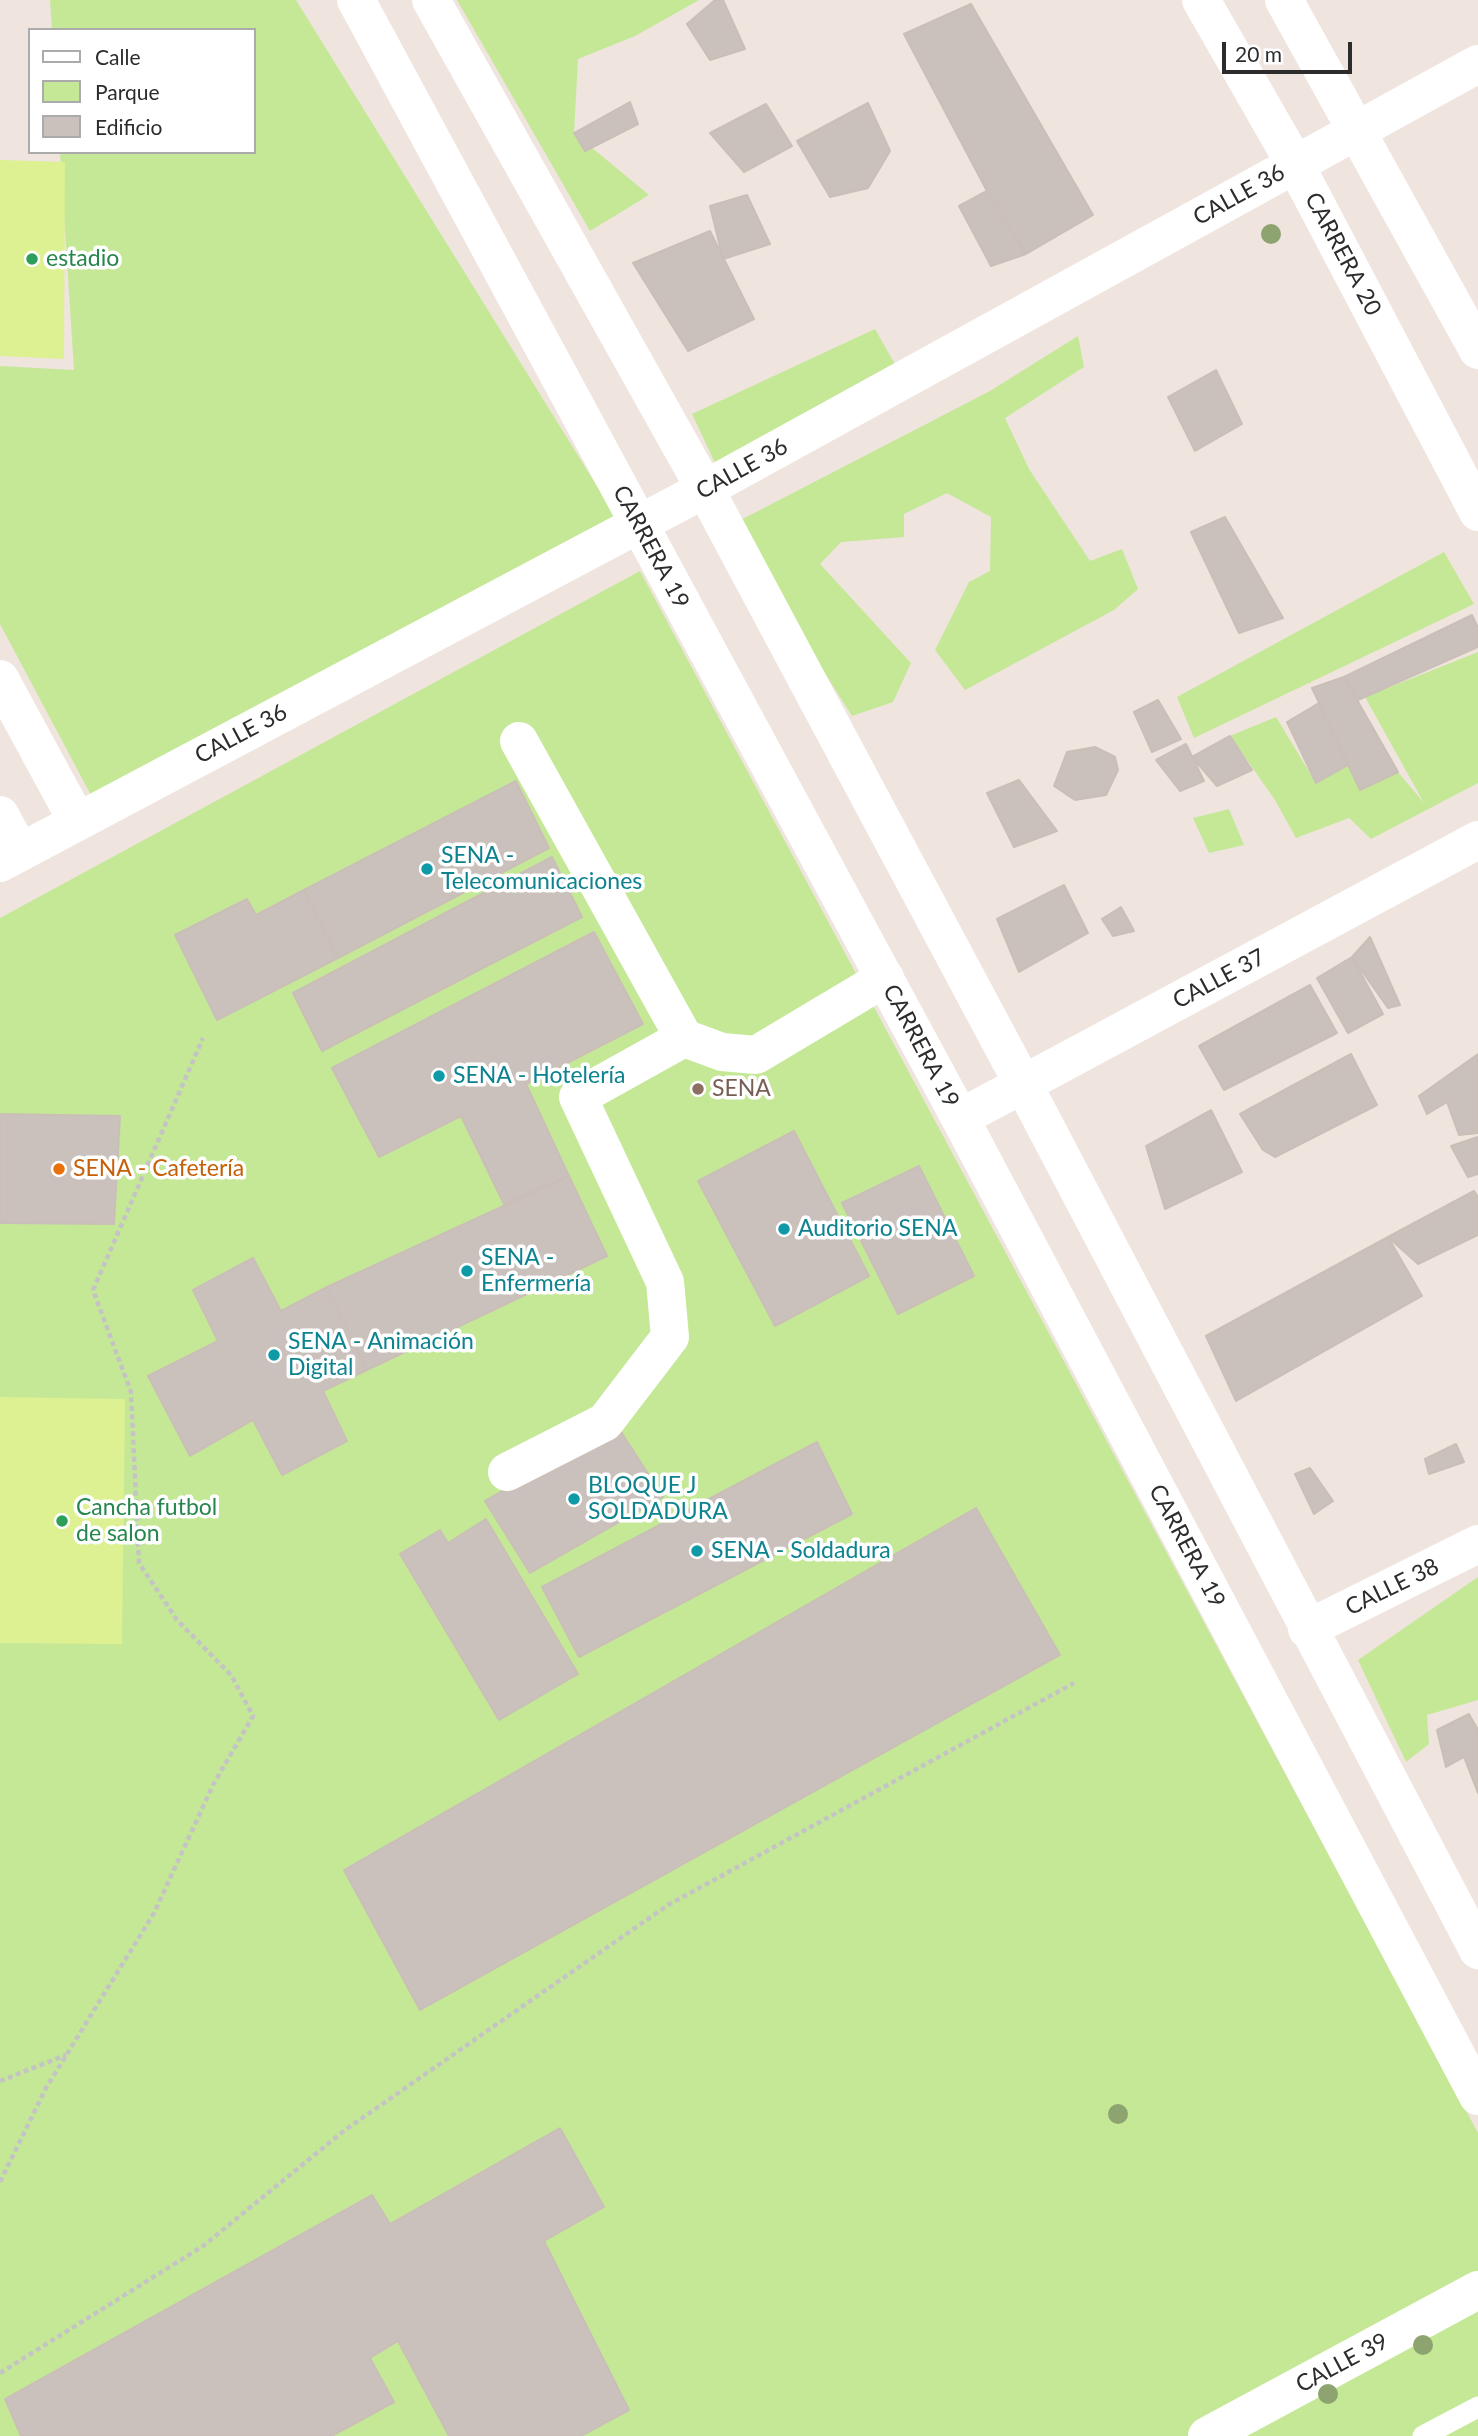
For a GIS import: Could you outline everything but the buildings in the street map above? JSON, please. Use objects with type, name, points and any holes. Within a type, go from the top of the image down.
[{"type":"main road","name":"CARRERA 19","points":[[356,0],[960,1118],[1478,2096]]},
{"type":"main road","points":[[431,0],[705,489],[1023,1084],[1478,1950]]},
{"type":"main road","name":"CARRERA 20","points":[[1201,0],[1295,164],[1478,512]]},
{"type":"main road","points":[[1284,0],[1478,350]]},
{"type":"main road","name":"CALLE 36","points":[[10,857],[705,489],[1478,64]]},
{"type":"main road","points":[[0,679],[76,821]]},
{"type":"main road","points":[[519,741],[684,1038],[722,1052],[757,1055],[885,978]]},
{"type":"main road","points":[[0,816],[10,857]]},
{"type":"main road","name":"CALLE 37","points":[[960,1118],[1478,840]]},
{"type":"main road","points":[[507,1472],[605,1422],[670,1337],[665,1282],[578,1097],[684,1038]]},
{"type":"main road","name":"CALLE 38","points":[[1307,1629],[1478,1544]]},
{"type":"main road","name":"CALLE 39","points":[[1207,2436],[1478,2290]]},
{"type":"lane","points":[[1423,2436],[1478,2407]]},
{"type":"path","points":[[0,2182],[46,2088],[154,1913],[213,1785],[254,1716],[231,1675],[177,1619],[139,1563],[131,1392],[93,1290],[203,1038]]},
{"type":"path","points":[[0,2373],[203,2246],[345,2130],[514,2009],[668,1905],[1074,1683]]},
{"type":"path","points":[[0,2081],[67,2055]]},
{"type":"green space","points":[[50,0],[296,0],[616,517],[92,797],[0,624],[0,366],[74,370],[60,154],[256,154],[256,28],[52,28]]},
{"type":"green space","points":[[457,0],[699,0],[635,36],[578,59],[574,133],[649,195],[590,231]]},
{"type":"green space","name":"estadio","points":[[0,160],[65,162],[64,359],[0,356]]},
{"type":"green space","points":[[875,329],[901,375],[717,467],[692,414]]},
{"type":"green space","points":[[1078,336],[1084,367],[1005,418],[1029,469],[1090,561],[1122,549],[1138,589],[1114,610],[965,690],[935,650],[969,582],[990,571],[991,517],[947,493],[904,514],[904,537],[841,542],[820,564],[911,663],[893,702],[852,716],[731,525],[990,391]]},
{"type":"green space","points":[[1444,552],[1474,604],[1194,738],[1177,697]]},
{"type":"green space","points":[[640,571],[1478,2133],[1478,2436],[0,2436],[0,918]]},
{"type":"green space","points":[[1478,652],[1478,783],[1371,839],[1349,818],[1296,838],[1275,800],[1230,736],[1276,717],[1316,783],[1348,765],[1360,790],[1398,772],[1424,803],[1365,697]]},
{"type":"green space","points":[[1229,809],[1244,845],[1209,853],[1193,818]]},
{"type":"green space","name":"Cancha futbol de salon","points":[[0,1397],[125,1399],[122,1644],[0,1643]]},
{"type":"green space","points":[[1478,1577],[1478,1700],[1427,1715],[1429,1744],[1406,1762],[1358,1660]]},
{"type":"place","name":"estadio","points":[[32,259]]},
{"type":"place","name":"SENA - Telecomunicaciones","points":[[427,869]]},
{"type":"place","name":"SENA - Hotelería","points":[[439,1076]]},
{"type":"place","name":"SENA","points":[[698,1089]]},
{"type":"place","name":"SENA - Cafetería","points":[[59,1169]]},
{"type":"place","name":"Auditorio SENA","points":[[784,1229]]},
{"type":"place","name":"SENA - Enfermería","points":[[467,1271]]},
{"type":"place","name":"SENA - Animación Digital","points":[[274,1355]]},
{"type":"place","name":"BLOQUE J SOLDADURA","points":[[574,1499]]},
{"type":"place","name":"Cancha futbol de salon","points":[[62,1521]]},
{"type":"place","name":"SENA - Soldadura","points":[[697,1551]]}]
